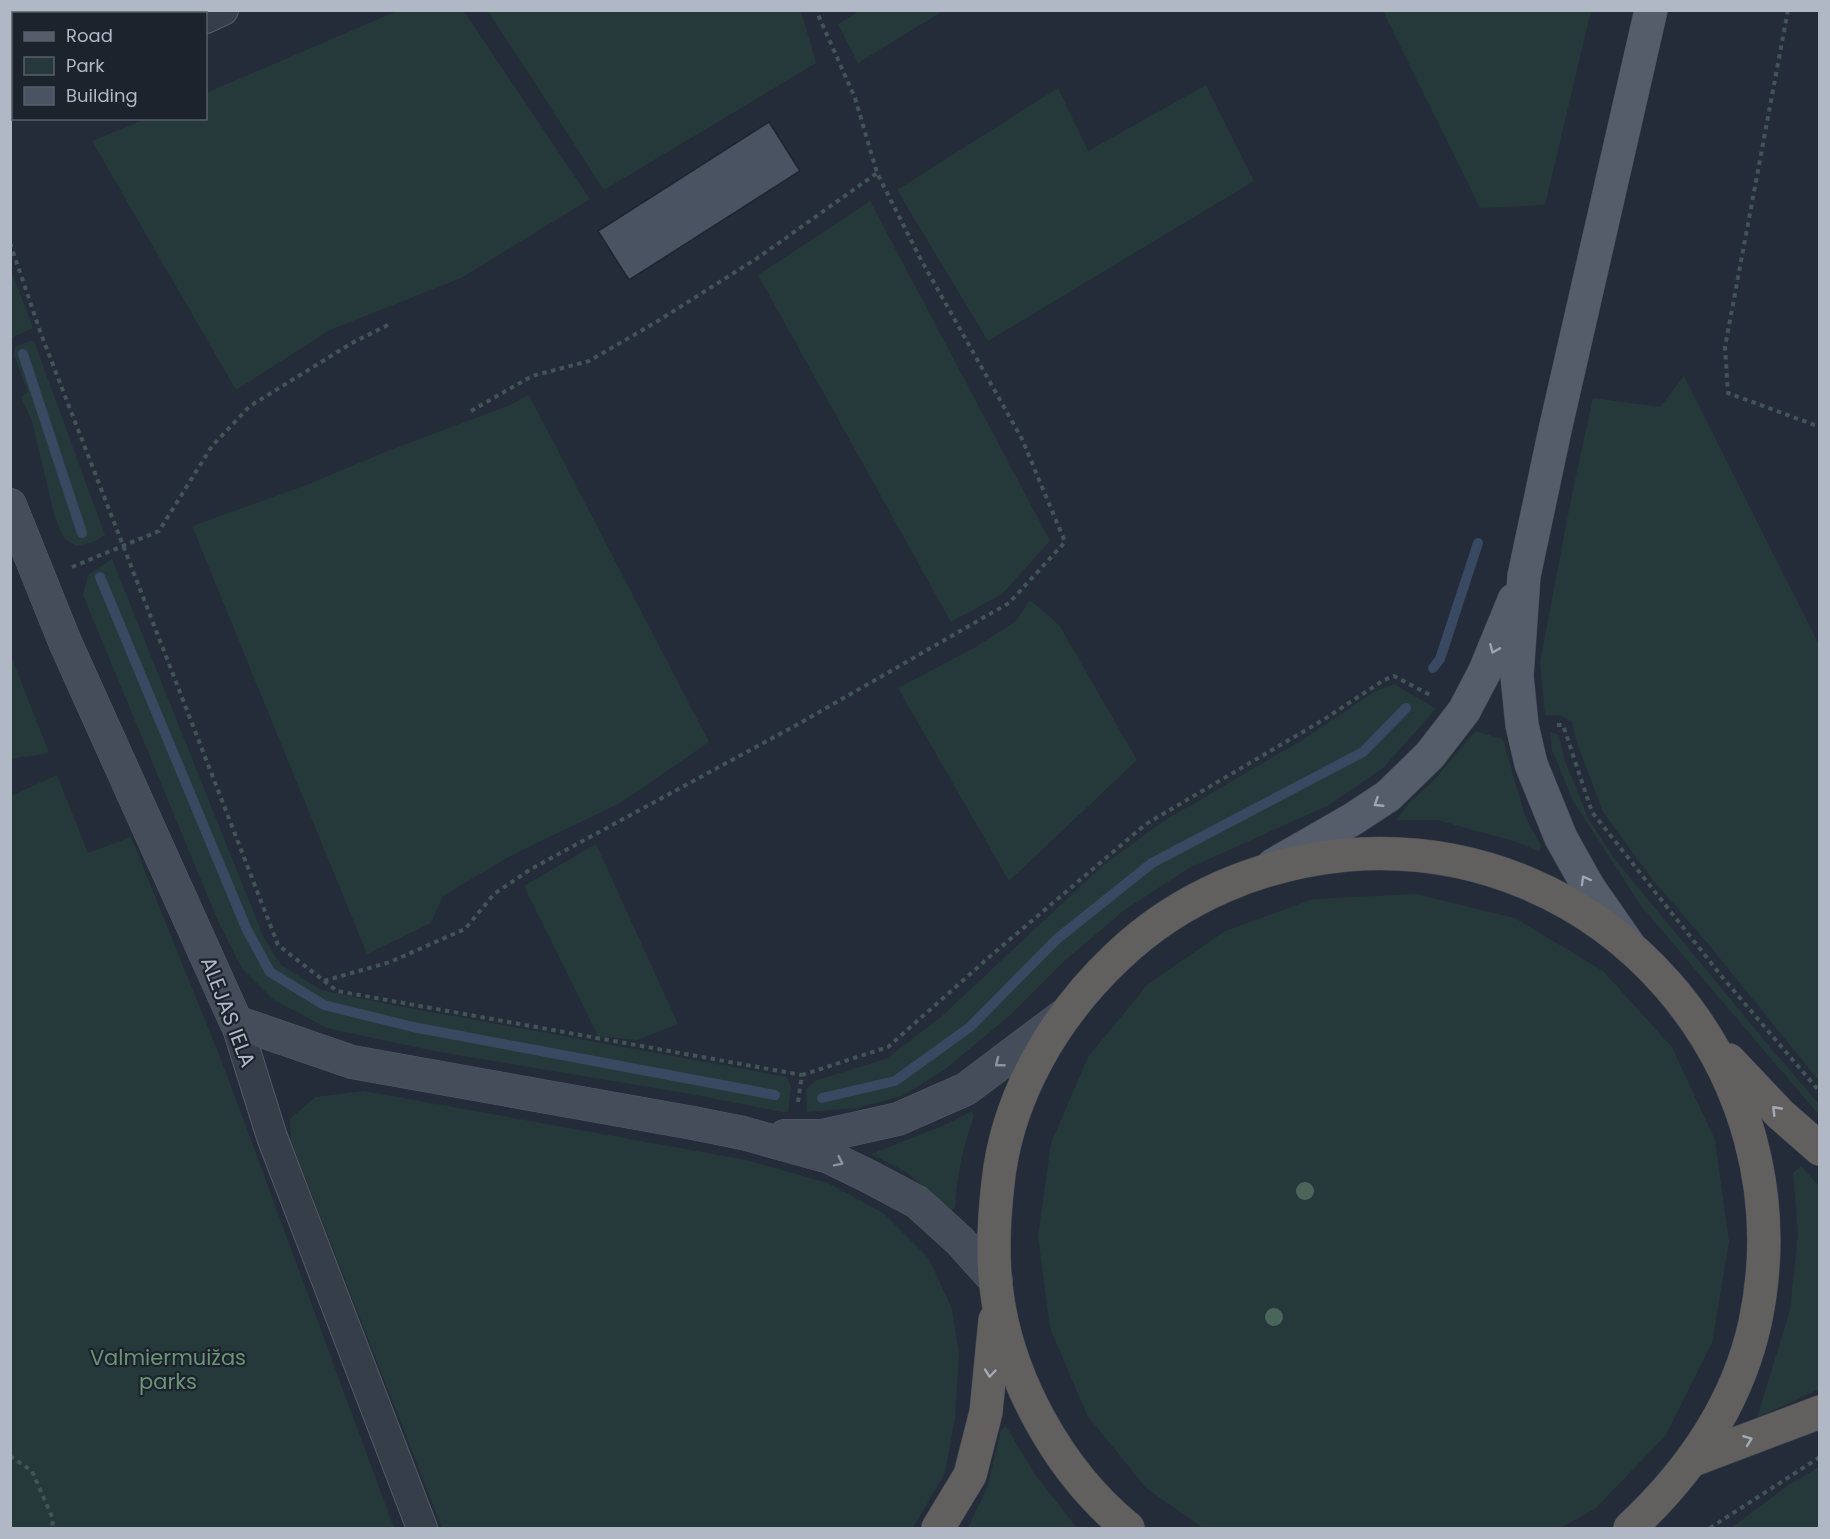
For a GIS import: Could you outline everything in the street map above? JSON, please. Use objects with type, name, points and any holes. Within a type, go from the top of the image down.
[{"type":"highway","points":[[938,1528],[970,1475],[986,1412],[997,1288],[993,1226],[999,1170],[1013,1116],[1035,1064],[1063,1016],[1095,978],[1131,943],[1172,913],[1216,889],[1263,871],[1317,858],[1373,853],[1428,857],[1483,867],[1536,886],[1585,913],[1629,945],[1672,989],[1708,1038],[1780,1114],[1820,1149]]},
{"type":"highway","points":[[1630,1528],[1661,1500],[1693,1460],[1719,1418],[1746,1354],[1754,1325],[1762,1276],[1764,1226],[1759,1178],[1748,1129],[1731,1082],[1708,1038]]},
{"type":"highway","points":[[997,1288],[1012,1355],[1036,1414],[1069,1467],[1110,1514],[1128,1528]]},
{"type":"highway","points":[[1693,1460],[1820,1412]]},
{"type":"main road","points":[[1629,945],[1589,888],[1561,838],[1531,764],[1522,725],[1517,676],[1524,576],[1651,10]]},
{"type":"main road","name":"ALEJAS IELA","points":[[10,505],[65,642],[236,1022]]},
{"type":"main road","points":[[1263,871],[1388,796],[1430,755],[1458,721],[1484,674],[1524,576]]},
{"type":"main road","points":[[743,1133],[793,1137],[822,1136],[898,1119],[966,1089],[1063,1016]]},
{"type":"main road","points":[[236,1022],[352,1062],[743,1133],[829,1157],[916,1203],[960,1241],[997,1288]]},
{"type":"street","points":[[207,18],[223,10]]},
{"type":"street","name":"ALEJAS IELA","points":[[236,1022],[272,1137],[422,1528]]},
{"type":"path","points":[[324,981],[390,962],[465,929],[494,894],[531,868],[802,722],[1009,603],[1065,542],[1022,439],[920,258],[877,173],[855,98],[816,10]]},
{"type":"path","points":[[1788,10],[1725,347],[1728,393],[1820,427]]},
{"type":"path","points":[[471,411],[532,376],[589,361],[653,324],[759,257],[877,173]]},
{"type":"path","points":[[10,243],[41,334],[278,945],[337,991],[802,1075],[888,1047],[995,952],[1146,824],[1323,720],[1384,680],[1395,676],[1435,698]]},
{"type":"path","points":[[40,579],[159,531],[212,446],[250,406],[352,343],[392,323]]},
{"type":"path","points":[[1547,725],[1563,725],[1592,812],[1723,978],[1820,1092]]},
{"type":"path","points":[[793,1137],[802,1075]]},
{"type":"path","points":[[10,1456],[32,1471],[53,1519],[52,1528]]},
{"type":"path","points":[[1710,1528],[1820,1457]]},
{"type":"green space","points":[[861,10],[943,11],[858,63],[838,24]]},
{"type":"green space","points":[[397,11],[464,11],[590,199],[461,278],[330,330],[236,390],[92,141],[143,120],[207,120],[207,93]]},
{"type":"green space","points":[[488,11],[801,11],[816,63],[604,190]]},
{"type":"green space","points":[[1383,11],[1591,11],[1545,205],[1480,208]]},
{"type":"green space","points":[[1206,85],[1254,181],[988,341],[897,190],[1058,88],[1088,151]]},
{"type":"green space","points":[[870,201],[1050,541],[1002,594],[951,622],[758,275]]},
{"type":"green space","points":[[10,267],[33,328],[11,338],[10,338]]},
{"type":"green space","points":[[34,341],[105,535],[94,542],[76,546],[64,538],[55,518],[32,421],[21,397],[28,392],[14,355],[15,347]]},
{"type":"green space","points":[[1684,376],[1819,645],[1819,1081],[1709,945],[1652,879],[1603,812],[1577,743],[1572,722],[1561,716],[1545,715],[1540,662],[1593,398],[1660,407]]},
{"type":"green space","points":[[529,395],[709,742],[620,803],[512,855],[443,896],[431,923],[367,954],[192,526],[304,486],[390,450],[510,405]]},
{"type":"green space","points":[[112,559],[264,938],[281,965],[321,990],[787,1077],[791,1087],[788,1113],[690,1094],[434,1051],[327,1028],[274,1000],[241,967],[218,921],[83,595],[88,575]]},
{"type":"green space","points":[[1030,600],[1059,625],[1137,760],[1009,881],[898,688],[974,648],[1016,621]]},
{"type":"green space","points":[[11,656],[49,753],[11,759]]},
{"type":"green space","points":[[1394,684],[1436,709],[1383,768],[1327,806],[1189,868],[1123,911],[1060,965],[1008,1017],[943,1071],[902,1096],[856,1108],[807,1112],[806,1089],[817,1080],[886,1059],[941,1017],[1101,867],[1162,822],[1304,739],[1374,692]]},
{"type":"green space","points":[[1475,731],[1503,739],[1525,816],[1541,846],[1539,852],[1520,843],[1437,820],[1396,820],[1409,803],[1434,780]]},
{"type":"green space","points":[[1550,732],[1559,735],[1564,758],[1588,818],[1613,857],[1819,1104],[1819,1115],[1642,907],[1573,801],[1552,750]]},
{"type":"green space","name":"Valmiermuižas parks","points":[[57,775],[88,853],[131,837],[224,1067],[394,1528],[11,1528],[11,796]]},
{"type":"green space","points":[[596,844],[678,1024],[637,1040],[598,1036],[524,886]]},
{"type":"green space","points":[[1416,894],[1515,918],[1603,971],[1672,1047],[1715,1140],[1729,1242],[1712,1343],[1666,1435],[1595,1509],[1560,1528],[1203,1528],[1146,1488],[1087,1415],[1050,1328],[1038,1236],[1051,1143],[1088,1057],[1148,984],[1225,931],[1313,899]]},
{"type":"green space","points":[[364,1091],[746,1160],[828,1183],[883,1213],[929,1259],[952,1309],[959,1354],[955,1418],[945,1473],[913,1528],[442,1528],[291,1141],[290,1119],[315,1097]]},
{"type":"green space","points":[[972,1111],[974,1116],[961,1161],[955,1207],[951,1211],[906,1172],[871,1154],[945,1125]]},
{"type":"green space","points":[[1801,1166],[1819,1186],[1819,1389],[1757,1418],[1790,1310],[1798,1234],[1793,1173]]},
{"type":"green space","points":[[1006,1426],[1034,1473],[1077,1528],[968,1528],[988,1485],[1001,1430]]},
{"type":"green space","points":[[1819,1467],[1819,1528],[1731,1528],[1787,1486]]},
{"type":"building","points":[[769,122],[800,171],[629,280],[598,231]]},
{"type":"waterway","points":[[23,354],[82,533]]},
{"type":"waterway","points":[[1433,668],[1440,659],[1478,543]]},
{"type":"waterway","points":[[100,577],[247,930],[270,972],[324,1005],[413,1027],[775,1095]]},
{"type":"waterway","points":[[822,1098],[895,1081],[970,1027],[1057,939],[1152,863],[1363,752],[1406,708]]}]
